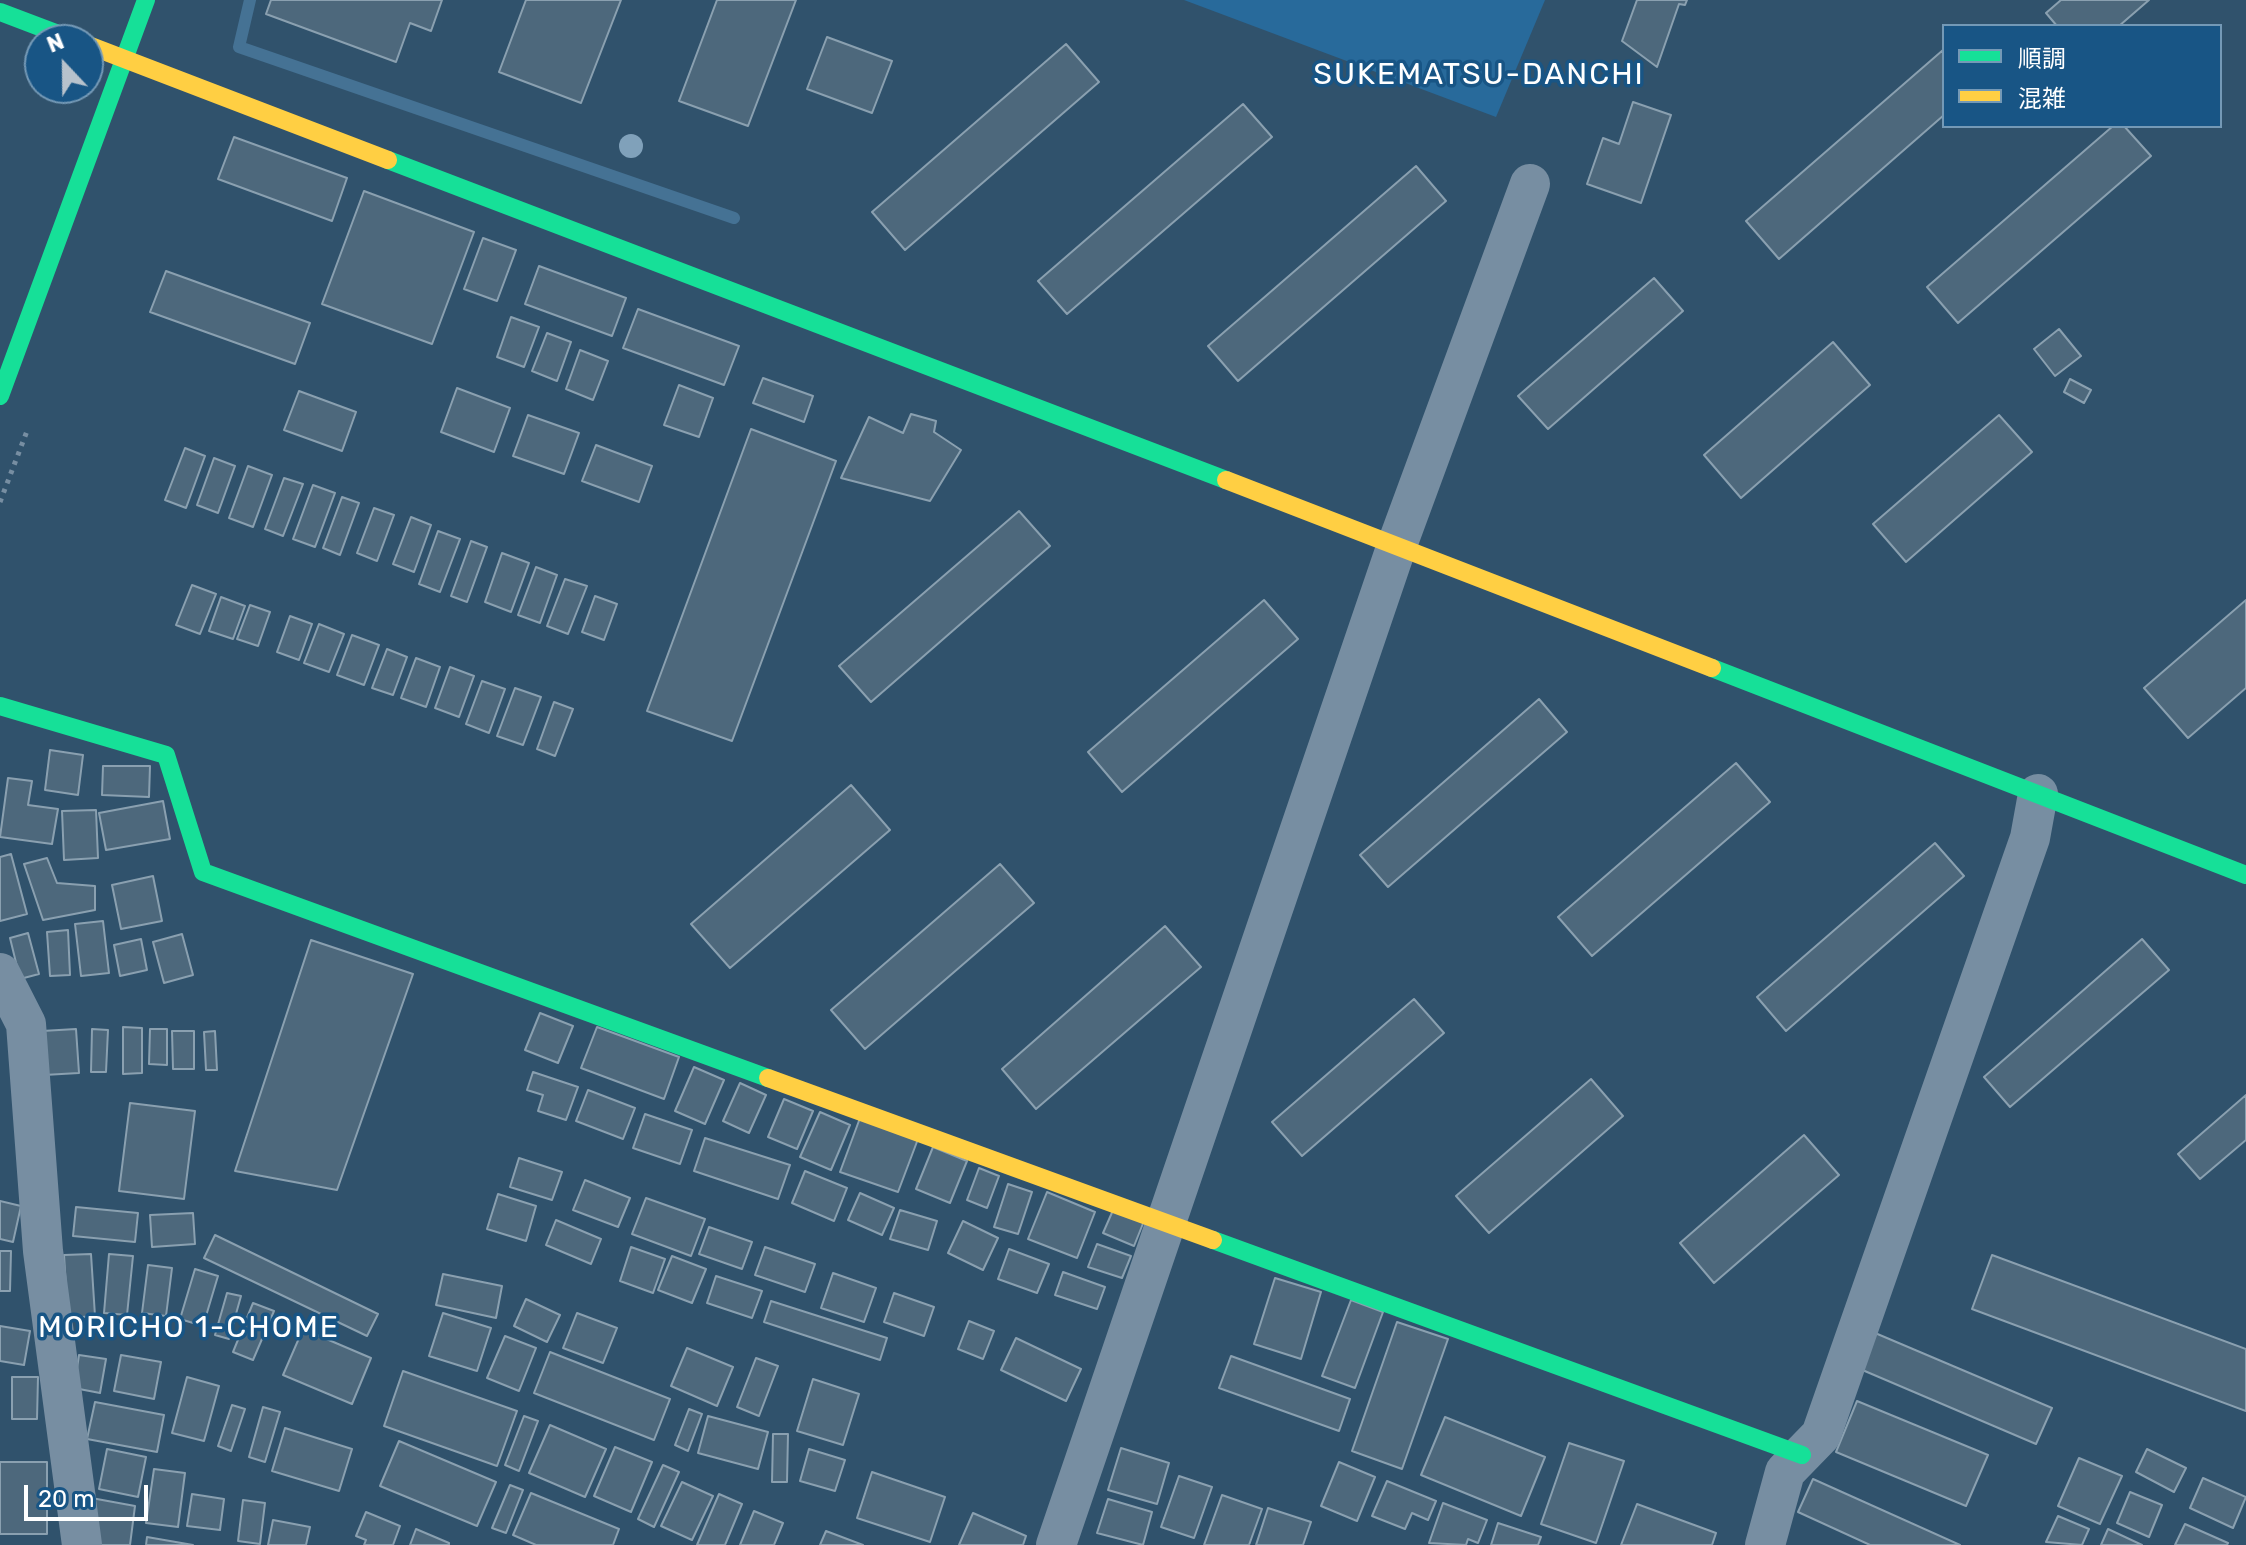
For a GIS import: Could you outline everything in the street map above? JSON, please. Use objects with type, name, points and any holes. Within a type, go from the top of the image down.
[{"type":"street","points":[[0,396],[146,0]]},
{"type":"street","points":[[0,12],[32,24]]},
{"type":"street","points":[[104,51],[1397,545],[2246,875]]},
{"type":"street","points":[[1056,1545],[1397,545],[1530,184]]},
{"type":"street","points":[[0,706],[166,755],[203,872],[1802,1455]]},
{"type":"street","points":[[1765,1545],[1785,1472],[1821,1435],[2030,838],[2038,794]]},
{"type":"street","points":[[0,973],[26,1024],[43,1251],[82,1545]]},
{"type":"shaded area","points":[[1184,0],[1545,0],[1496,117]]},
{"type":"building","points":[[271,0],[442,0],[431,31],[410,23],[396,62],[266,14]]},
{"type":"building","points":[[526,0],[621,0],[581,103],[499,72]]},
{"type":"building","points":[[717,0],[796,0],[748,126],[679,101]]},
{"type":"building","points":[[1637,0],[1687,0],[1685,5],[1679,4],[1657,67],[1622,41]]},
{"type":"building","points":[[2061,0],[2149,0],[2121,24],[2055,24],[2046,13]]},
{"type":"building","points":[[827,37],[892,61],[872,113],[807,89]]},
{"type":"building","points":[[1066,44],[1099,82],[905,250],[872,212]]},
{"type":"building","points":[[1942,51],[1942,117],[1779,259],[1746,221]]},
{"type":"building","points":[[1633,102],[1671,115],[1641,203],[1587,184],[1603,138],[1619,144]]},
{"type":"building","points":[[1243,104],[1272,137],[1067,314],[1038,281]]},
{"type":"building","points":[[2111,128],[2126,128],[2151,156],[1958,323],[1927,287]]},
{"type":"building","points":[[234,137],[347,178],[332,221],[218,179]]},
{"type":"building","points":[[1416,166],[1446,201],[1238,381],[1208,346]]},
{"type":"building","points":[[364,191],[474,232],[432,344],[322,304]]},
{"type":"building","points":[[483,238],[516,250],[497,301],[464,289]]},
{"type":"building","points":[[539,266],[626,298],[612,336],[525,304]]},
{"type":"building","points":[[166,271],[310,323],[295,364],[150,312]]},
{"type":"building","points":[[1654,278],[1683,311],[1548,429],[1518,396]]},
{"type":"building","points":[[638,309],[739,346],[724,385],[623,348]]},
{"type":"building","points":[[511,317],[539,327],[524,367],[497,357]]},
{"type":"building","points":[[2059,329],[2081,356],[2055,376],[2034,349]]},
{"type":"building","points":[[547,333],[571,342],[557,381],[532,371]]},
{"type":"building","points":[[1833,342],[1870,385],[1741,498],[1704,455]]},
{"type":"building","points":[[580,350],[608,361],[593,400],[566,389]]},
{"type":"building","points":[[763,378],[813,396],[804,422],[753,403]]},
{"type":"building","points":[[2070,379],[2091,390],[2084,403],[2064,392]]},
{"type":"building","points":[[679,385],[713,398],[699,437],[664,425]]},
{"type":"building","points":[[457,388],[510,408],[494,452],[441,432]]},
{"type":"building","points":[[299,391],[356,412],[342,451],[284,430]]},
{"type":"building","points":[[911,414],[936,421],[934,432],[961,450],[930,501],[841,478],[869,417],[903,433]]},
{"type":"building","points":[[528,415],[579,433],[564,474],[513,456]]},
{"type":"building","points":[[1999,415],[2032,452],[1906,562],[1873,524]]},
{"type":"building","points":[[751,429],[836,461],[732,741],[647,711]]},
{"type":"building","points":[[596,445],[652,466],[639,502],[582,481]]},
{"type":"building","points":[[185,448],[205,456],[186,508],[165,500]]},
{"type":"building","points":[[214,458],[235,466],[218,513],[197,505]]},
{"type":"building","points":[[248,466],[272,475],[253,527],[229,518]]},
{"type":"building","points":[[284,478],[303,484],[283,536],[265,529]]},
{"type":"building","points":[[313,485],[335,493],[315,547],[293,539]]},
{"type":"building","points":[[342,497],[359,503],[340,555],[323,548]]},
{"type":"building","points":[[374,508],[394,515],[377,561],[357,553]]},
{"type":"building","points":[[1019,511],[1050,546],[871,702],[839,666]]},
{"type":"building","points":[[411,517],[431,525],[414,572],[393,564]]},
{"type":"building","points":[[438,531],[460,539],[440,592],[419,584]]},
{"type":"building","points":[[471,541],[487,547],[467,602],[451,596]]},
{"type":"building","points":[[502,553],[529,563],[511,612],[485,602]]},
{"type":"building","points":[[536,567],[557,575],[540,623],[518,615]]},
{"type":"building","points":[[565,579],[587,586],[568,634],[547,626]]},
{"type":"building","points":[[192,585],[216,594],[200,634],[176,625]]},
{"type":"building","points":[[595,596],[617,604],[604,640],[582,632]]},
{"type":"building","points":[[221,597],[245,606],[233,639],[209,631]]},
{"type":"building","points":[[1264,600],[1298,639],[1122,792],[1088,752]]},
{"type":"building","points":[[2246,600],[2246,688],[2188,738],[2144,688]]},
{"type":"building","points":[[250,605],[270,612],[258,646],[237,639]]},
{"type":"building","points":[[290,616],[312,624],[299,660],[277,652]]},
{"type":"building","points":[[319,624],[344,634],[329,672],[304,663]]},
{"type":"building","points":[[352,635],[379,645],[364,685],[337,675]]},
{"type":"building","points":[[387,649],[407,657],[393,695],[372,688]]},
{"type":"building","points":[[416,658],[440,667],[426,707],[401,698]]},
{"type":"building","points":[[450,667],[474,676],[459,717],[435,708]]},
{"type":"building","points":[[482,681],[505,689],[489,733],[466,724]]},
{"type":"building","points":[[515,688],[541,697],[523,745],[497,736]]},
{"type":"building","points":[[1539,699],[1567,732],[1388,887],[1360,855]]},
{"type":"building","points":[[554,702],[573,709],[555,756],[537,749]]},
{"type":"building","points":[[50,750],[83,755],[78,795],[45,790]]},
{"type":"building","points":[[1736,763],[1770,802],[1592,956],[1558,917]]},
{"type":"building","points":[[103,766],[150,766],[149,797],[102,795]]},
{"type":"building","points":[[8,778],[32,781],[28,805],[58,809],[52,844],[0,837]]},
{"type":"building","points":[[851,785],[890,830],[730,968],[691,924]]},
{"type":"building","points":[[163,801],[170,839],[106,850],[99,813]]},
{"type":"building","points":[[96,810],[98,858],[64,860],[62,811]]},
{"type":"building","points":[[1935,843],[1964,876],[1786,1031],[1757,997]]},
{"type":"building","points":[[11,854],[27,914],[0,921],[0,857]]},
{"type":"building","points":[[47,858],[57,883],[95,886],[95,910],[43,920],[24,864]]},
{"type":"building","points":[[1000,864],[1034,903],[865,1049],[831,1010]]},
{"type":"building","points":[[153,876],[162,921],[121,929],[112,885]]},
{"type":"building","points":[[103,921],[109,973],[81,976],[75,924]]},
{"type":"building","points":[[1165,926],[1201,967],[1036,1109],[1002,1069]]},
{"type":"building","points":[[68,930],[70,975],[50,976],[47,932]]},
{"type":"building","points":[[28,933],[39,974],[20,979],[10,938]]},
{"type":"building","points":[[182,934],[193,975],[164,983],[153,942]]},
{"type":"building","points":[[141,939],[147,970],[120,976],[114,945]]},
{"type":"building","points":[[2142,939],[2169,970],[2010,1107],[1984,1077]]},
{"type":"building","points":[[311,940],[413,974],[337,1190],[235,1171]]},
{"type":"building","points":[[1414,999],[1444,1033],[1302,1156],[1272,1122]]},
{"type":"building","points":[[540,1013],[573,1026],[558,1063],[525,1050]]},
{"type":"building","points":[[123,1027],[142,1028],[142,1073],[123,1074]]},
{"type":"building","points":[[597,1027],[679,1057],[664,1099],[581,1068]]},
{"type":"building","points":[[76,1029],[79,1073],[44,1075],[42,1031]]},
{"type":"building","points":[[92,1029],[108,1030],[106,1072],[91,1072]]},
{"type":"building","points":[[150,1029],[167,1029],[167,1065],[149,1064]]},
{"type":"building","points":[[172,1031],[194,1031],[194,1069],[173,1069]]},
{"type":"building","points":[[215,1031],[217,1070],[206,1070],[204,1032]]},
{"type":"building","points":[[694,1067],[724,1080],[705,1124],[675,1111]]},
{"type":"building","points":[[533,1072],[578,1087],[566,1120],[538,1111],[543,1095],[527,1090]]},
{"type":"building","points":[[1591,1079],[1623,1116],[1489,1233],[1456,1196]]},
{"type":"building","points":[[740,1083],[766,1095],[749,1133],[723,1121]]},
{"type":"building","points":[[588,1090],[635,1108],[623,1139],[576,1121]]},
{"type":"building","points":[[2246,1095],[2246,1140],[2200,1179],[2178,1154]]},
{"type":"building","points":[[784,1099],[813,1111],[797,1149],[768,1137]]},
{"type":"building","points":[[130,1103],[195,1111],[184,1199],[119,1191]]},
{"type":"building","points":[[820,1112],[850,1125],[831,1170],[800,1157]]},
{"type":"building","points":[[645,1114],[692,1130],[680,1164],[633,1148]]},
{"type":"building","points":[[860,1118],[918,1139],[898,1192],[840,1172]]},
{"type":"building","points":[[1804,1135],[1839,1175],[1714,1283],[1680,1243]]},
{"type":"building","points":[[705,1138],[790,1165],[778,1199],[694,1171]]},
{"type":"building","points":[[933,1147],[967,1161],[950,1203],[916,1189]]},
{"type":"building","points":[[519,1158],[562,1172],[552,1200],[510,1187]]},
{"type":"building","points":[[979,1168],[999,1176],[987,1208],[967,1200]]},
{"type":"building","points":[[805,1171],[847,1188],[834,1221],[792,1203]]},
{"type":"building","points":[[585,1180],[630,1198],[618,1227],[573,1210]]},
{"type":"building","points":[[1008,1184],[1032,1192],[1018,1234],[994,1227]]},
{"type":"building","points":[[1047,1192],[1095,1212],[1077,1258],[1028,1239]]},
{"type":"building","points":[[860,1193],[894,1208],[882,1235],[848,1220]]},
{"type":"building","points":[[498,1194],[536,1206],[526,1241],[487,1229]]},
{"type":"building","points":[[646,1198],[705,1219],[691,1256],[632,1234]]},
{"type":"building","points":[[0,1201],[21,1206],[13,1242],[0,1239]]},
{"type":"building","points":[[76,1207],[138,1213],[135,1242],[73,1236]]},
{"type":"building","points":[[1114,1208],[1144,1221],[1134,1246],[1103,1233]]},
{"type":"building","points":[[900,1210],[937,1221],[928,1250],[890,1239]]},
{"type":"building","points":[[193,1213],[195,1244],[152,1247],[150,1215]]},
{"type":"building","points":[[556,1220],[601,1239],[591,1264],[546,1245]]},
{"type":"building","points":[[963,1221],[998,1238],[983,1270],[948,1253]]},
{"type":"building","points":[[709,1227],[752,1242],[742,1269],[699,1254]]},
{"type":"building","points":[[215,1235],[378,1314],[367,1336],[204,1258]]},
{"type":"building","points":[[1097,1244],[1131,1256],[1122,1278],[1088,1267]]},
{"type":"building","points":[[631,1247],[665,1259],[653,1293],[620,1281]]},
{"type":"building","points":[[765,1247],[815,1264],[805,1292],[755,1275]]},
{"type":"building","points":[[1009,1249],[1049,1264],[1037,1293],[998,1279]]},
{"type":"building","points":[[0,1251],[11,1251],[10,1291],[0,1291]]},
{"type":"building","points":[[91,1254],[95,1316],[68,1318],[64,1255]]},
{"type":"building","points":[[109,1254],[133,1256],[127,1315],[104,1313]]},
{"type":"building","points":[[1992,1255],[2246,1349],[2246,1411],[1972,1309]]},
{"type":"building","points":[[672,1256],[706,1269],[692,1303],[658,1290]]},
{"type":"building","points":[[148,1265],[172,1268],[166,1316],[142,1313]]},
{"type":"building","points":[[195,1269],[218,1276],[203,1326],[180,1319]]},
{"type":"building","points":[[1063,1272],[1105,1287],[1097,1309],[1055,1295]]},
{"type":"building","points":[[833,1273],[876,1288],[864,1322],[821,1308]]},
{"type":"building","points":[[443,1274],[502,1286],[496,1318],[436,1305]]},
{"type":"building","points":[[716,1276],[762,1291],[752,1318],[707,1303]]},
{"type":"building","points":[[1275,1278],[1321,1292],[1301,1359],[1254,1344]]},
{"type":"building","points":[[227,1293],[241,1296],[229,1339],[215,1335]]},
{"type":"building","points":[[894,1293],[934,1307],[924,1336],[884,1322]]},
{"type":"building","points":[[526,1299],[560,1315],[547,1342],[514,1326]]},
{"type":"building","points":[[1351,1300],[1383,1312],[1355,1388],[1322,1376]]},
{"type":"building","points":[[771,1301],[887,1338],[880,1360],[764,1322]]},
{"type":"building","points":[[253,1303],[274,1311],[253,1360],[233,1352]]},
{"type":"building","points":[[443,1313],[491,1328],[477,1371],[429,1356]]},
{"type":"building","points":[[577,1313],[617,1328],[603,1363],[563,1348]]},
{"type":"building","points":[[969,1321],[994,1331],[983,1359],[958,1349]]},
{"type":"building","points":[[1397,1322],[1448,1339],[1402,1469],[1352,1451]]},
{"type":"building","points":[[0,1326],[30,1331],[24,1365],[0,1361]]},
{"type":"building","points":[[303,1329],[371,1358],[352,1404],[283,1375]]},
{"type":"building","points":[[1868,1330],[2052,1408],[2036,1444],[1853,1366]]},
{"type":"building","points":[[505,1336],[536,1348],[519,1391],[487,1378]]},
{"type":"building","points":[[1016,1338],[1081,1369],[1066,1401],[1001,1370]]},
{"type":"building","points":[[687,1348],[733,1367],[717,1406],[671,1386]]},
{"type":"building","points":[[550,1352],[670,1399],[654,1440],[534,1393]]},
{"type":"building","points":[[79,1355],[106,1359],[100,1393],[74,1388]]},
{"type":"building","points":[[121,1355],[161,1362],[154,1399],[114,1391]]},
{"type":"building","points":[[1231,1356],[1350,1399],[1339,1431],[1219,1388]]},
{"type":"building","points":[[756,1358],[778,1366],[759,1416],[737,1407]]},
{"type":"building","points":[[403,1371],[517,1411],[497,1466],[384,1426]]},
{"type":"building","points":[[12,1377],[38,1377],[37,1419],[12,1419]]},
{"type":"building","points":[[187,1377],[219,1386],[204,1441],[172,1433]]},
{"type":"building","points":[[813,1379],[859,1394],[843,1445],[797,1431]]},
{"type":"building","points":[[1857,1401],[1988,1455],[1966,1506],[1836,1452]]},
{"type":"building","points":[[95,1402],[164,1415],[157,1452],[87,1439]]},
{"type":"building","points":[[232,1405],[245,1409],[231,1451],[218,1446]]},
{"type":"building","points":[[263,1407],[280,1412],[265,1462],[249,1457]]},
{"type":"building","points":[[689,1409],[702,1414],[688,1451],[675,1445]]},
{"type":"building","points":[[524,1416],[538,1421],[519,1471],[505,1465]]},
{"type":"building","points":[[708,1416],[768,1432],[758,1469],[698,1453]]},
{"type":"building","points":[[1445,1417],[1545,1457],[1521,1516],[1421,1475]]},
{"type":"building","points":[[550,1425],[606,1449],[585,1497],[529,1473]]},
{"type":"building","points":[[285,1428],[352,1449],[339,1491],[272,1471]]},
{"type":"building","points":[[773,1434],[788,1434],[787,1482],[772,1482]]},
{"type":"building","points":[[399,1441],[496,1482],[477,1526],[380,1486]]},
{"type":"building","points":[[1569,1443],[1624,1461],[1596,1543],[1541,1524]]},
{"type":"building","points":[[615,1447],[652,1462],[631,1512],[594,1496]]},
{"type":"building","points":[[1121,1448],[1169,1463],[1157,1504],[1108,1490]]},
{"type":"building","points":[[107,1449],[146,1457],[138,1497],[99,1489]]},
{"type":"building","points":[[809,1449],[845,1460],[835,1491],[800,1481]]},
{"type":"building","points":[[2147,1449],[2186,1468],[2174,1492],[2136,1472]]},
{"type":"building","points":[[2079,1458],[2122,1476],[2100,1524],[2058,1506]]},
{"type":"building","points":[[0,1462],[47,1462],[47,1534],[0,1534]]},
{"type":"building","points":[[1339,1462],[1375,1477],[1357,1521],[1321,1506]]},
{"type":"building","points":[[663,1465],[679,1472],[654,1527],[638,1519]]},
{"type":"building","points":[[154,1469],[185,1473],[178,1527],[146,1523]]},
{"type":"building","points":[[872,1472],[945,1497],[930,1542],[857,1518]]},
{"type":"building","points":[[1179,1476],[1212,1487],[1194,1538],[1161,1527]]},
{"type":"building","points":[[2203,1478],[2246,1497],[2233,1528],[2190,1508]]},
{"type":"building","points":[[1813,1479],[1960,1545],[1870,1545],[1798,1512]]},
{"type":"building","points":[[1387,1481],[1436,1501],[1428,1520],[1412,1513],[1405,1529],[1372,1516]]},
{"type":"building","points":[[682,1482],[713,1496],[692,1540],[661,1526]]},
{"type":"building","points":[[510,1485],[523,1490],[506,1533],[492,1528]]},
{"type":"building","points":[[2130,1492],[2162,1505],[2149,1537],[2117,1523]]},
{"type":"building","points":[[531,1493],[619,1529],[613,1545],[536,1545],[513,1535]]},
{"type":"building","points":[[192,1494],[224,1499],[220,1530],[187,1526]]},
{"type":"building","points":[[719,1494],[742,1504],[725,1545],[697,1545]]},
{"type":"building","points":[[1222,1495],[1262,1509],[1249,1545],[1204,1545]]},
{"type":"building","points":[[86,1497],[135,1506],[130,1545],[92,1545]]},
{"type":"building","points":[[1108,1499],[1152,1512],[1143,1545],[1097,1533]]},
{"type":"building","points":[[243,1500],[265,1503],[260,1544],[238,1541]]},
{"type":"building","points":[[1443,1503],[1487,1520],[1478,1543],[1468,1539],[1466,1545],[1429,1543]]},
{"type":"building","points":[[1637,1504],[1716,1533],[1712,1545],[1621,1545]]},
{"type":"building","points":[[1268,1508],[1311,1522],[1303,1545],[1256,1545]]},
{"type":"building","points":[[754,1511],[783,1523],[774,1545],[740,1545]]},
{"type":"building","points":[[366,1512],[400,1526],[393,1545],[364,1545],[366,1540],[356,1536]]},
{"type":"building","points":[[973,1513],[1026,1536],[1023,1545],[959,1545]]},
{"type":"building","points":[[2058,1516],[2089,1529],[2082,1545],[2046,1542]]},
{"type":"building","points":[[273,1520],[310,1527],[306,1545],[268,1545]]},
{"type":"building","points":[[1498,1523],[1541,1537],[1538,1545],[1491,1545]]},
{"type":"building","points":[[2185,1524],[2228,1543],[2175,1545]]},
{"type":"building","points":[[416,1529],[449,1543],[449,1545],[410,1545]]},
{"type":"building","points":[[2108,1529],[2142,1545],[2101,1545]]},
{"type":"building","points":[[826,1531],[863,1545],[820,1545]]},
{"type":"building","points":[[147,1537],[193,1545],[146,1545]]},
{"type":"waterway","points":[[250,0],[239,47],[734,218]]},
{"type":"traffic: fast","points":[[0,396],[146,0]]},
{"type":"traffic: fast","points":[[0,12],[32,24]]},
{"type":"traffic: fast","points":[[388,160],[1226,480]]},
{"type":"traffic: fast","points":[[1712,668],[2246,875]]},
{"type":"traffic: fast","points":[[0,706],[166,755],[203,872],[768,1078]]},
{"type":"traffic: fast","points":[[1213,1240],[1802,1455]]},
{"type":"traffic: slow","points":[[104,51],[388,160]]},
{"type":"traffic: slow","points":[[1226,480],[1712,668]]},
{"type":"traffic: slow","points":[[768,1078],[1213,1240]]},
{"type":"district","name":"SUKEMATSU-DANCHI","points":[[1479,75]]},
{"type":"district","name":"MORICHO 1-CHOME","points":[[189,1328]]}]
